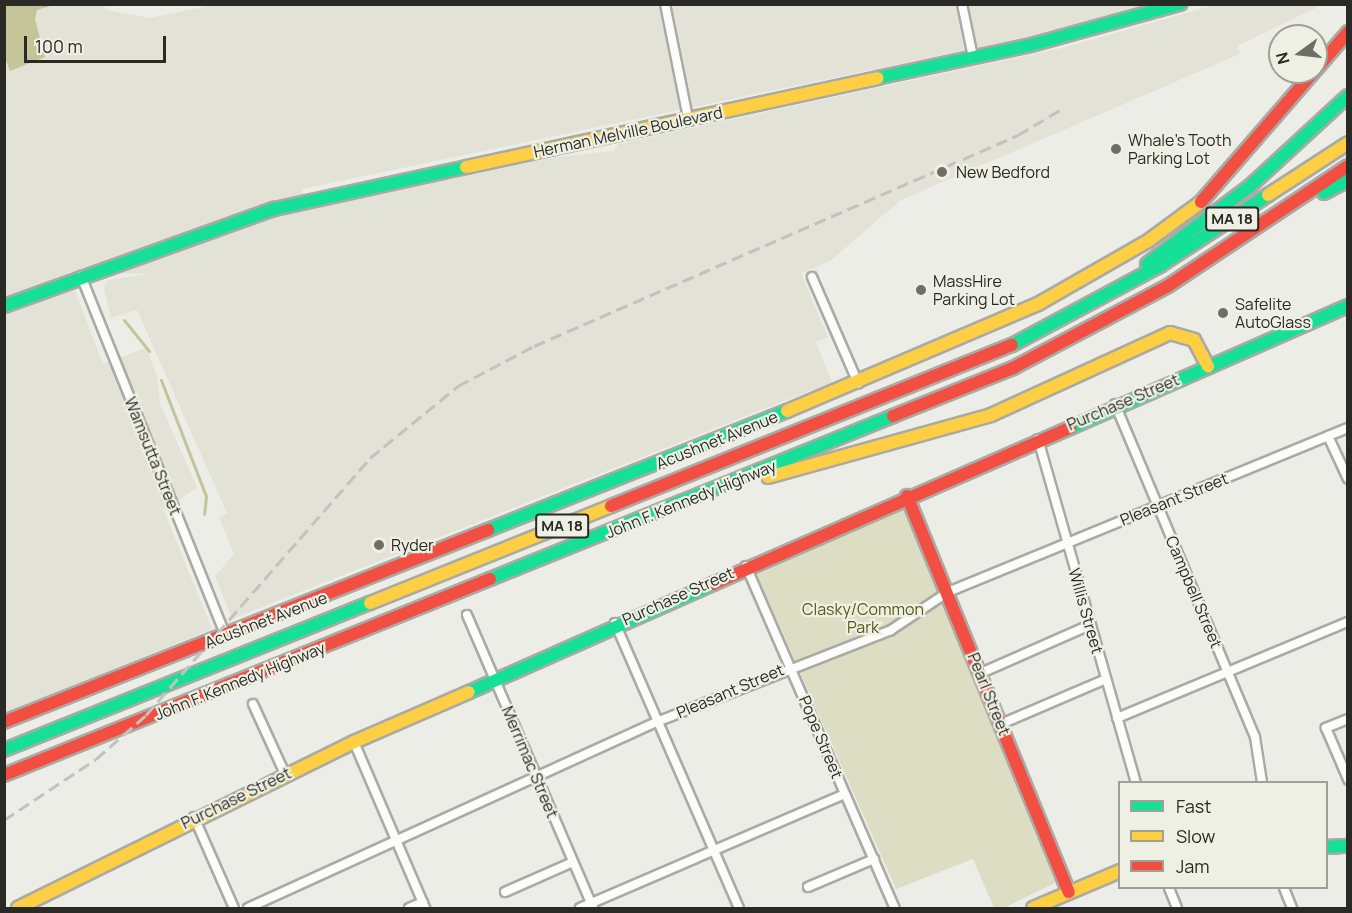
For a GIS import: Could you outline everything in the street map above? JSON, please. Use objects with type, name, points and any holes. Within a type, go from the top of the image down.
[{"type":"main road","name":"Herman Melville Boulevard","points":[[4,306],[257,213],[973,57],[1180,4]]},
{"type":"main road","name":"Acushnet Avenue","points":[[4,722],[858,383],[1038,304],[1182,218],[1245,163],[1347,32]]},
{"type":"main road","points":[[1115,292],[1250,186],[1347,96]]},
{"type":"main road","name":"John F. Kennedy Highway","points":[[4,750],[960,367],[1115,292],[1347,143]]},
{"type":"main road","name":"John F. Kennedy Highway","points":[[4,775],[695,498],[1046,353],[1158,292],[1265,223],[1347,166]]},
{"type":"main road","points":[[1265,223],[1347,180]]},
{"type":"main road","name":"Purchase Street","points":[[18,909],[35,904],[195,817],[615,623],[1115,404],[1347,306]]},
{"type":"main road","points":[[695,498],[982,418],[1073,382],[1170,333],[1194,340],[1208,366]]},
{"type":"main road","name":"Pearl Street","points":[[907,496],[1069,892]]},
{"type":"main road","points":[[1328,847],[1347,846]]},
{"type":"main road","points":[[1033,909],[1118,871]]},
{"type":"street","points":[[665,4],[688,118]]},
{"type":"street","points":[[962,4],[973,57]]},
{"type":"street","name":"Wamsutta Street","points":[[81,276],[225,636]]},
{"type":"street","points":[[813,277],[858,383]]},
{"type":"street","name":"Campbell Street","points":[[1115,404],[1255,736],[1262,781]]},
{"type":"street","name":"Pleasant Street","points":[[248,909],[659,721],[789,666],[822,660],[891,630],[948,592],[1347,428]]},
{"type":"street","points":[[1328,436],[1347,479]]},
{"type":"street","name":"Willis Street","points":[[1037,438],[1135,781]]},
{"type":"street","name":"Pope Street","points":[[746,566],[896,909]]},
{"type":"street","name":"Merrimac Street","points":[[467,615],[592,906]]},
{"type":"street","points":[[1117,718],[1347,622]]},
{"type":"street","points":[[615,623],[715,849],[739,909]]},
{"type":"street","points":[[981,674],[1090,625]]},
{"type":"street","points":[[1001,724],[1106,679]]},
{"type":"street","points":[[253,704],[285,774]]},
{"type":"street","points":[[1347,719],[1326,728],[1347,779]]},
{"type":"street","points":[[354,742],[424,905],[409,909]]},
{"type":"street","points":[[580,909],[592,906],[715,849],[845,794]]},
{"type":"street","points":[[195,817],[234,909]]},
{"type":"street","points":[[808,887],[874,859]]},
{"type":"street","points":[[505,892],[573,862]]},
{"type":"street","points":[[1169,889],[1177,909]]},
{"type":"street","points":[[1284,889],[1292,909]]},
{"type":"shaded area","points":[[54,4],[103,5],[107,10],[149,18],[213,4],[1156,5],[1071,28],[302,189],[307,210],[549,158],[614,151],[618,144],[1062,48],[1215,5],[1322,5],[1283,24],[1268,24],[1268,31],[1237,46],[1240,54],[901,200],[830,261],[801,273],[828,337],[816,342],[832,382],[232,619],[215,576],[234,554],[219,517],[227,513],[137,310],[111,318],[104,288],[108,280],[147,274],[68,272],[103,364],[146,348],[157,376],[160,404],[197,487],[164,511],[212,629],[5,713],[4,58],[10,71],[44,56],[35,19],[37,10]]},
{"type":"shaded area","points":[[4,5],[54,5],[37,10],[35,19],[45,57],[10,71],[5,58]]},
{"type":"green space","name":"Clasky/Common Park","points":[[904,507],[1055,883],[1004,908],[994,908],[973,859],[896,889],[757,575]]},
{"type":"pier","points":[[153,4],[213,5],[149,18],[147,6]]},
{"type":"waterway","points":[[124,320],[149,351]]},
{"type":"waterway","points":[[161,380],[206,496],[204,514]]},
{"type":"railway","points":[[4,820],[96,759],[146,715],[370,458],[458,386],[534,346],[1018,135],[1060,110]]},
{"type":"traffic: fast","points":[[877,78],[1031,45],[1180,4]]},
{"type":"traffic: fast","points":[[1147,264],[1250,186],[1348,96]]},
{"type":"traffic: fast","points":[[4,306],[274,209],[466,167]]},
{"type":"traffic: fast","points":[[1324,193],[1348,180]]},
{"type":"traffic: fast","points":[[1012,345],[1161,265],[1268,195]]},
{"type":"traffic: fast","points":[[1070,428],[1348,306]]},
{"type":"traffic: fast","points":[[488,530],[787,411]]},
{"type":"traffic: fast","points":[[490,579],[893,416]]},
{"type":"traffic: fast","points":[[469,692],[713,584]]},
{"type":"traffic: fast","points":[[4,750],[370,603]]},
{"type":"traffic: fast","points":[[1328,847],[1348,846]]},
{"type":"traffic: slow","points":[[466,167],[877,78]]},
{"type":"traffic: slow","points":[[1268,195],[1348,143]]},
{"type":"traffic: slow","points":[[787,411],[1038,304],[1148,241],[1201,202]]},
{"type":"traffic: slow","points":[[768,477],[991,415],[1170,333],[1194,340],[1208,366]]},
{"type":"traffic: slow","points":[[370,603],[611,506]]},
{"type":"traffic: slow","points":[[18,908],[354,742],[469,692]]},
{"type":"traffic: slow","points":[[1033,908],[1118,872]]},
{"type":"traffic: jam","points":[[1201,202],[1348,32]]},
{"type":"traffic: jam","points":[[893,416],[1013,368],[1168,286],[1348,166]]},
{"type":"traffic: jam","points":[[611,506],[1012,345]]},
{"type":"traffic: jam","points":[[713,584],[1070,428]]},
{"type":"traffic: jam","points":[[907,496],[1069,892]]},
{"type":"traffic: jam","points":[[4,722],[488,530]]},
{"type":"traffic: jam","points":[[4,775],[490,579]]},
{"type":"place","name":"Whale's Tooth Parking Lot","points":[[1116,149]]},
{"type":"place","name":"New Bedford","points":[[942,172]]},
{"type":"place","name":"MassHire Parking Lot","points":[[921,290]]},
{"type":"place","name":"Safelite AutoGlass","points":[[1223,313]]},
{"type":"place","name":"Ryder","points":[[379,545]]}]
